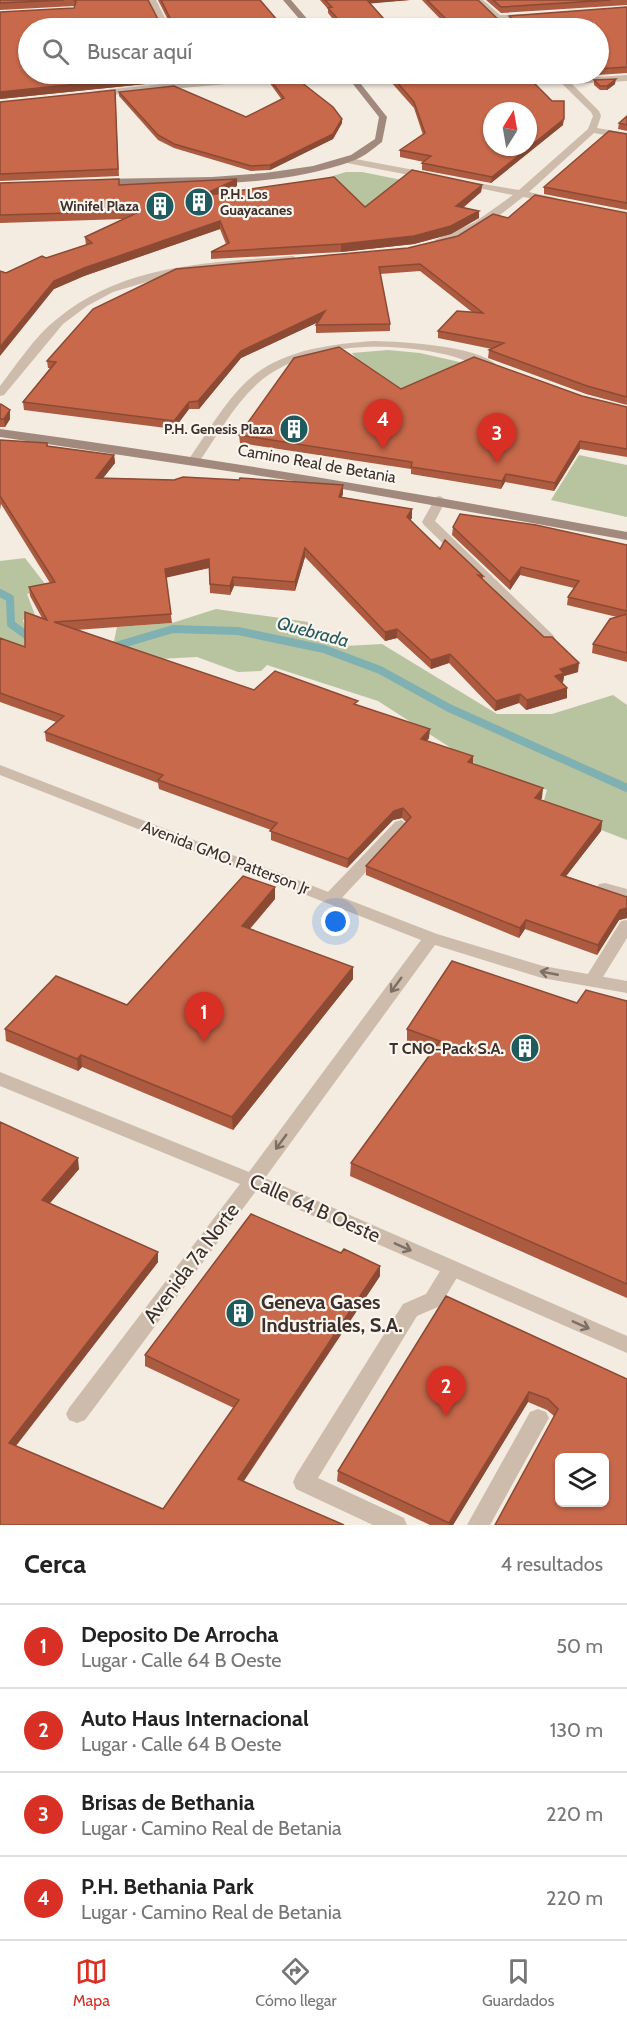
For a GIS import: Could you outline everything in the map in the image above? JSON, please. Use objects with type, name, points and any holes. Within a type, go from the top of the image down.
[{"type":"street","points":[[152,0],[161,18]]},
{"type":"street","points":[[287,0],[302,18]]},
{"type":"street","points":[[479,0],[498,18],[533,16]]},
{"type":"street","points":[[609,79],[627,78]]},
{"type":"street","points":[[81,95],[193,84]]},
{"type":"street","points":[[88,182],[272,176],[310,171],[350,161],[382,136],[386,126],[383,117],[357,84]]},
{"type":"street","points":[[423,247],[455,238],[519,193],[592,130],[595,111],[566,84]]},
{"type":"street","points":[[592,130],[627,136]]},
{"type":"street","points":[[350,161],[440,178]]},
{"type":"street","points":[[452,180],[562,202]]},
{"type":"street","points":[[0,393],[58,322],[82,305],[120,286],[169,273],[237,263],[308,258]]},
{"type":"street","points":[[195,459],[259,377],[280,364],[314,353],[350,346],[420,346],[476,358],[504,371]]},
{"type":"street","name":"Camino Real de Betania","points":[[0,433],[195,459],[440,500],[627,536]]},
{"type":"street","points":[[440,500],[428,522],[548,638]]},
{"type":"street","name":"Avenida GMO. Patterson Jr","points":[[0,770],[431,938],[542,972],[627,987]]},
{"type":"street","points":[[333,898],[401,825]]},
{"type":"street","points":[[605,888],[627,894]]},
{"type":"street","points":[[592,981],[627,925]]},
{"type":"street","name":"Avenida 7a Norte","points":[[77,1414],[253,1181],[431,938]]},
{"type":"street","name":"Calle 64 B Oeste","points":[[0,1078],[253,1181],[627,1345]]},
{"type":"street","points":[[396,1525],[304,1482],[410,1310],[433,1300],[452,1269]]},
{"type":"street","points":[[478,1525],[538,1419]]},
{"type":"green space","points":[[346,172],[362,172],[407,181],[374,204],[363,207],[326,178]]},
{"type":"green space","points":[[388,350],[420,353],[468,364],[395,408],[352,353]]},
{"type":"green space","points":[[579,455],[627,465],[627,517],[551,500]]},
{"type":"green space","points":[[25,558],[49,589],[27,594],[35,615],[23,620],[26,631],[51,646],[114,641],[117,627],[172,623],[216,609],[308,622],[307,639],[345,646],[382,644],[497,714],[552,714],[613,695],[627,705],[627,840],[542,807],[547,790],[479,766],[378,701],[267,665],[261,671],[238,672],[197,657],[140,660],[0,645],[0,561]]},
{"type":"building","points":[[0,0],[64,0],[0,3]]},
{"type":"building","points":[[74,0],[148,0],[157,18],[18,18],[18,84],[77,84],[0,92],[0,12],[74,8],[76,2]]},
{"type":"building","points":[[161,0],[260,0],[275,18],[170,18]]},
{"type":"building","points":[[325,0],[367,0],[383,18],[337,18],[328,8],[332,7]]},
{"type":"building","points":[[427,0],[478,0],[497,18],[445,18]]},
{"type":"building","points":[[493,0],[611,0],[501,7]]},
{"type":"building","points":[[627,7],[627,67],[609,68],[609,18],[511,18],[509,16]]},
{"type":"building","points":[[609,79],[616,79],[607,86],[598,84],[609,84]]},
{"type":"building","points":[[274,84],[304,84],[333,107],[342,119],[333,134],[270,165],[251,166],[174,144],[158,135],[119,92],[174,86],[246,117],[284,98]]},
{"type":"building","points":[[399,84],[535,84],[552,101],[564,101],[564,119],[537,141],[537,102],[483,102],[483,156],[518,156],[492,177],[422,163],[431,156],[400,150],[425,133],[414,102]]},
{"type":"building","points":[[115,90],[118,169],[0,174],[0,102]]},
{"type":"building","points":[[627,116],[627,125],[619,123]]},
{"type":"building","points":[[609,131],[627,134],[627,203],[544,187]]},
{"type":"building","points":[[412,170],[482,185],[456,206],[479,211],[451,226],[414,236],[341,244],[211,252],[229,243],[220,221],[84,268],[54,281],[0,347],[0,271],[6,273],[42,256],[46,258],[92,243],[85,237],[141,211],[0,215],[0,183],[119,179],[119,185],[237,179],[201,196],[334,177],[365,207]]},
{"type":"building","points":[[535,195],[627,213],[627,397],[587,386],[489,350],[504,343],[438,331],[457,311],[483,313],[420,264],[379,267],[390,324],[316,325],[325,311],[241,351],[198,401],[189,402],[174,421],[23,402],[56,362],[47,361],[93,309],[176,269],[408,248],[458,236],[493,214],[508,218]]},
{"type":"building","points":[[339,347],[401,389],[474,357],[582,396],[627,407],[627,449],[580,441],[555,483],[506,474],[502,481],[411,467],[412,462],[239,435],[294,358]]},
{"type":"building","points":[[1,404],[10,410],[4,419],[0,419]]},
{"type":"building","points":[[0,440],[47,443],[47,446],[114,455],[96,478],[174,480],[183,477],[239,480],[240,478],[343,485],[339,497],[412,509],[407,517],[440,549],[445,540],[483,576],[478,575],[544,637],[552,637],[579,663],[560,669],[564,673],[555,676],[567,688],[527,700],[520,694],[496,701],[450,654],[431,660],[397,629],[385,632],[305,548],[295,582],[233,577],[230,586],[210,584],[209,559],[165,569],[171,614],[54,622],[254,690],[275,671],[358,701],[354,704],[430,729],[421,739],[473,756],[468,762],[543,788],[535,798],[602,821],[561,875],[627,897],[627,908],[620,910],[598,945],[526,920],[520,928],[366,866],[411,817],[403,808],[394,811],[348,859],[270,831],[277,823],[158,780],[163,775],[45,732],[64,716],[0,693],[0,638],[25,647],[25,612],[47,620],[29,587],[55,582],[0,496]]},
{"type":"building","points":[[460,514],[536,525],[627,545],[627,611],[568,597],[579,581],[521,567],[510,582],[453,527]]},
{"type":"building","points":[[627,614],[627,653],[593,644],[610,619]]},
{"type":"building","points":[[243,876],[275,887],[242,926],[353,967],[232,1117],[81,1055],[77,1059],[5,1029],[56,976],[127,1005]]},
{"type":"building","points":[[452,961],[577,1003],[586,990],[627,1001],[627,1284],[351,1163],[440,1041],[407,1029]]},
{"type":"building","points":[[0,1122],[78,1158],[42,1200],[158,1252],[9,1443],[163,1509],[239,1400],[145,1355],[251,1214],[341,1253],[344,1249],[380,1266],[238,1479],[344,1525],[0,1525]]},
{"type":"building","points":[[446,1296],[627,1379],[627,1525],[495,1525],[558,1409],[548,1399],[529,1392],[449,1523],[338,1471]]},
{"type":"waterway","name":"Quebrada","points":[[0,593],[10,598],[11,624],[33,640]]},
{"type":"waterway","name":"Quebrada","points":[[112,647],[173,629],[238,631],[324,649],[380,670],[449,708],[627,788]]},
{"type":"place","name":"P.H. Los Guayacanes","points":[[199,202]]},
{"type":"place","name":"Winifel Plaza","points":[[160,206]]},
{"type":"place","name":"P.H. Genesis Plaza","points":[[294,429]]},
{"type":"place","name":"P.H. Bethania Park","points":[[383,449]]},
{"type":"place","name":"Brisas de Bethania","points":[[497,463]]},
{"type":"place","name":"Deposito De Arrocha","points":[[204,1042]]},
{"type":"place","name":"T CNO-Pack S.A.","points":[[525,1048]]},
{"type":"place","name":"Geneva Gases Industriales, S.A.","points":[[240,1313]]},
{"type":"place","name":"Auto Haus Internacional","points":[[446,1416]]}]
